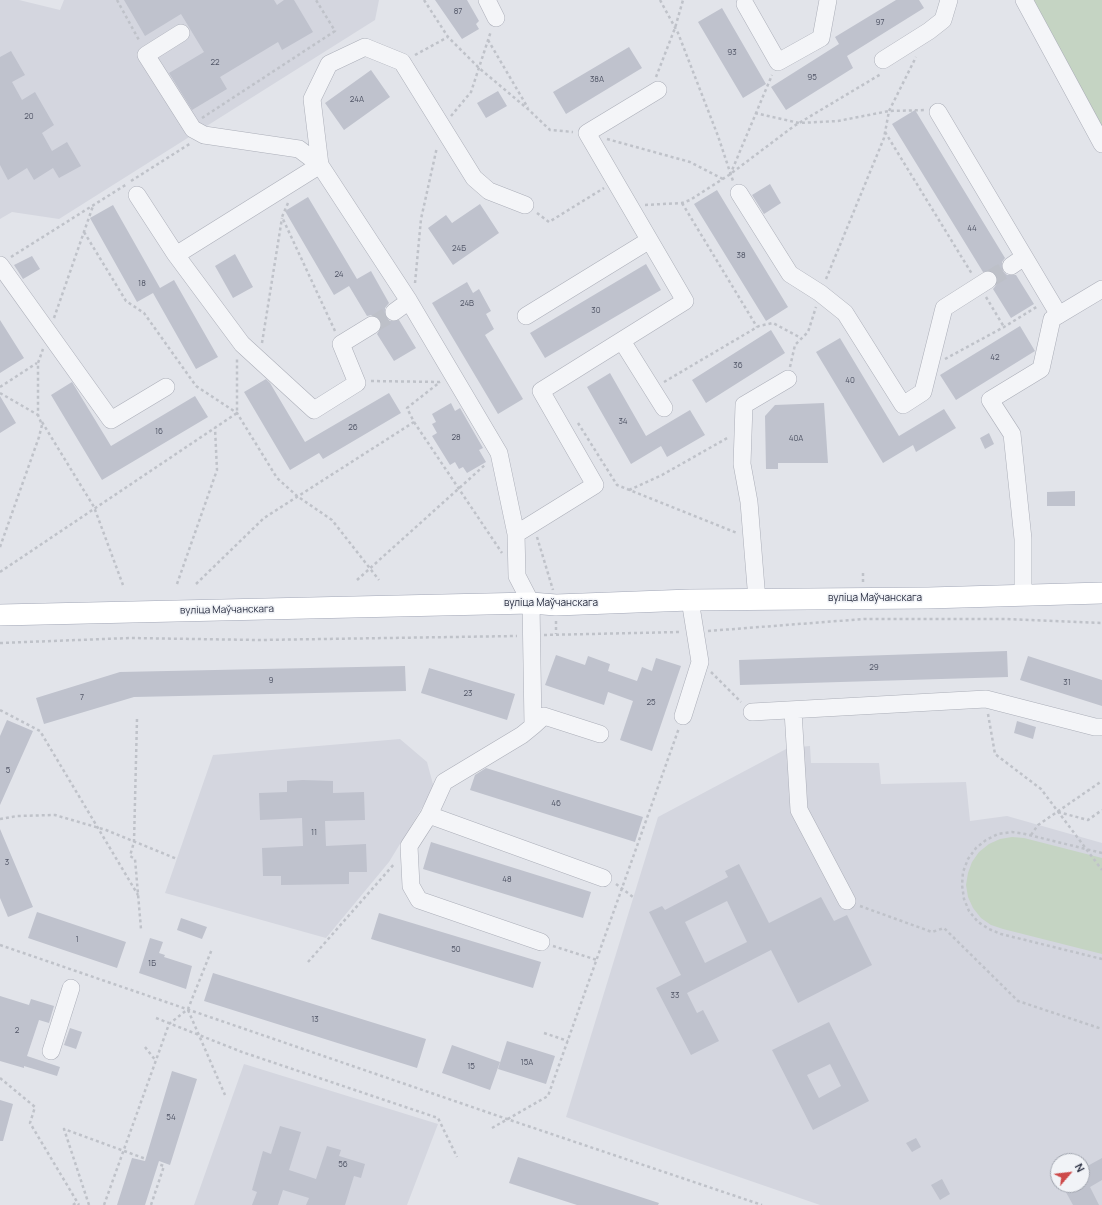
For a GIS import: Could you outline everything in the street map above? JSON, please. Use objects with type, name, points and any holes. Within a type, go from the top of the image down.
[{"type":"main road","name":"вуліца Маўчанскага","points":[[0,615],[531,603],[556,605],[690,600],[928,598],[1023,594],[1102,593]]},
{"type":"street","points":[[487,0],[496,18]]},
{"type":"street","points":[[745,4],[778,62],[821,38],[828,0]]},
{"type":"street","points":[[886,58],[929,31],[943,20],[949,0]]},
{"type":"street","points":[[1024,0],[1102,144]]},
{"type":"street","points":[[181,33],[146,55],[198,130],[299,149],[320,165],[409,301],[447,378],[499,453],[516,534],[517,576],[531,603],[533,726]]},
{"type":"street","points":[[320,165],[312,99],[329,64],[364,46],[402,62],[474,178],[489,192],[525,205]]},
{"type":"street","points":[[516,534],[595,485],[541,391],[685,301],[648,241],[587,133],[658,90]]},
{"type":"street","points":[[938,112],[1017,262],[1049,299],[1059,315]]},
{"type":"street","points":[[176,255],[320,165]]},
{"type":"street","points":[[740,192],[790,274],[820,293],[845,313],[903,405],[923,392],[944,308],[983,283]]},
{"type":"street","points":[[137,195],[176,255],[236,337],[314,410],[357,383],[341,344],[372,325]]},
{"type":"street","points":[[526,316],[648,241]]},
{"type":"street","points":[[3,262],[49,333],[111,420],[166,387]]},
{"type":"street","points":[[1023,594],[1024,539],[1012,434],[990,400],[1041,369],[1052,319],[1102,289]]},
{"type":"street","points":[[394,312],[409,301]]},
{"type":"street","points":[[622,341],[664,408]]},
{"type":"street","points":[[757,600],[749,502],[742,464],[744,405],[788,379]]},
{"type":"street","points":[[683,716],[700,662],[690,600]]},
{"type":"street","points":[[752,712],[793,711],[986,699],[1095,728],[1102,727]]},
{"type":"street","points":[[793,711],[799,810],[847,902]]},
{"type":"street","points":[[541,942],[419,900],[411,886],[409,846],[429,815],[444,782],[522,735],[544,716],[600,734]]},
{"type":"street","points":[[429,815],[603,878]]},
{"type":"street","points":[[51,1051],[71,988]]},
{"type":"path","points":[[117,0],[146,55]]},
{"type":"path","points":[[3,262],[93,206],[335,31],[316,0]]},
{"type":"path","points":[[424,0],[448,37],[479,68],[529,110],[550,130],[587,133],[690,162],[723,179]]},
{"type":"path","points":[[660,0],[675,28],[718,136],[729,175],[740,192]]},
{"type":"path","points":[[658,90],[654,81],[675,28],[683,0]]},
{"type":"path","points":[[788,379],[795,345],[808,332],[820,293],[884,138],[889,111],[929,31]]},
{"type":"path","points":[[402,62],[448,37]]},
{"type":"path","points":[[488,40],[529,110]]},
{"type":"path","points":[[628,206],[682,203],[729,175],[799,123],[882,73],[885,70],[886,58]]},
{"type":"path","points":[[729,175],[754,113],[778,62]]},
{"type":"path","points":[[754,113],[799,123],[838,121],[889,111],[920,108],[938,112]]},
{"type":"path","points":[[885,131],[983,283],[1004,327]]},
{"type":"path","points":[[259,360],[282,217],[297,180]]},
{"type":"path","points":[[525,205],[549,222],[614,182]]},
{"type":"path","points":[[682,203],[757,327]]},
{"type":"path","points":[[0,547],[39,437],[42,424],[38,415],[38,363],[93,206]]},
{"type":"path","points":[[282,217],[341,344]]},
{"type":"path","points":[[84,232],[126,301],[144,313],[196,386],[237,413],[277,478],[297,496],[332,520],[379,580]]},
{"type":"path","points":[[929,368],[1004,327],[1049,299]]},
{"type":"path","points":[[652,389],[757,327],[773,323],[801,338]]},
{"type":"path","points":[[236,337],[237,413]]},
{"type":"path","points":[[0,387],[38,363]]},
{"type":"path","points":[[357,383],[374,380],[447,378]]},
{"type":"path","points":[[447,378],[407,408],[414,422],[517,576]]},
{"type":"path","points":[[0,393],[38,415],[94,507],[123,585]]},
{"type":"path","points":[[0,572],[94,507],[237,413]]},
{"type":"path","points":[[574,417],[617,485],[752,540]]},
{"type":"path","points":[[196,584],[264,518],[414,422]]},
{"type":"path","points":[[177,584],[216,470],[215,428]]},
{"type":"path","points":[[629,490],[662,475],[743,428]]},
{"type":"path","points":[[357,580],[499,453]]},
{"type":"path","points":[[532,524],[551,580]]},
{"type":"path","points":[[0,643],[130,638],[259,640],[694,632],[864,619],[1007,619],[1102,623]]},
{"type":"path","points":[[700,662],[752,712]]},
{"type":"path","points":[[986,699],[995,754],[1040,789],[1102,870]]},
{"type":"path","points":[[0,710],[40,731],[138,895]]},
{"type":"path","points":[[492,1128],[548,1096],[683,716]]},
{"type":"path","points":[[137,719],[134,842],[130,856],[135,859],[141,928]]},
{"type":"path","points":[[1031,835],[1038,825],[1102,781]]},
{"type":"path","points":[[1058,812],[1088,820],[1102,810]]},
{"type":"path","points":[[0,819],[17,816],[55,815],[96,827],[177,859]]},
{"type":"path","points":[[1102,853],[1031,835],[1012,832],[998,834],[986,840],[976,848],[965,866],[962,885],[964,899],[969,911],[983,926],[1001,934],[1102,959]]},
{"type":"path","points":[[308,962],[409,846]]},
{"type":"path","points":[[603,878],[622,888],[633,897]]},
{"type":"path","points":[[847,902],[932,932],[944,928],[1018,1001],[1102,1029]]},
{"type":"path","points":[[541,942],[597,960]]},
{"type":"path","points":[[0,945],[762,1205]]},
{"type":"path","points":[[104,1205],[169,1024],[188,1009],[212,949]]},
{"type":"path","points":[[188,1009],[225,1095]]},
{"type":"path","points":[[156,1018],[198,1035],[438,1118],[457,1157]]},
{"type":"path","points":[[544,1033],[568,1041]]},
{"type":"path","points":[[144,1047],[156,1061]]},
{"type":"path","points":[[0,1078],[35,1107],[30,1123],[79,1205]]},
{"type":"path","points":[[89,1205],[64,1129],[125,1150],[146,1159]]},
{"type":"path","points":[[151,1205],[164,1166],[158,1164]]},
{"type":"path","points":[[72,1205],[77,1202]]},
{"type":"shaded area","points":[[0,0],[19,0],[60,10],[64,0],[379,0],[375,20],[59,219],[12,212],[0,219]]},
{"type":"shaded area","points":[[400,739],[427,762],[434,788],[389,862],[326,938],[165,893],[213,755]]},
{"type":"shaded area","points":[[810,746],[811,763],[879,763],[881,784],[966,782],[970,821],[1007,816],[1102,843],[1102,1205],[820,1205],[566,1117],[658,817],[788,748]]},
{"type":"shaded area","points":[[244,1064],[438,1124],[407,1205],[194,1205]]},
{"type":"green space","points":[[1028,0],[1102,0],[1102,136]]},
{"type":"green space","points":[[1012,837],[1024,838],[1102,858],[1102,954],[991,925],[981,918],[973,908],[968,897],[966,885],[972,862],[979,852],[989,844],[1000,839]]},
{"type":"building","points":[[124,0],[274,0],[277,5],[284,0],[294,0],[313,32],[282,50],[278,42],[220,77],[227,89],[192,110],[169,73],[204,52],[181,14],[145,36]]},
{"type":"building","points":[[435,0],[467,0],[479,21],[476,24],[479,29],[462,39]]},
{"type":"building","points":[[896,0],[919,0],[924,8],[847,56],[853,68],[786,110],[771,87],[839,44],[835,37]]},
{"type":"building","points":[[722,8],[766,84],[743,98],[698,22]]},
{"type":"building","points":[[629,47],[642,68],[566,114],[553,92]]},
{"type":"building","points":[[11,51],[25,75],[12,82],[22,100],[35,92],[54,125],[42,133],[52,151],[67,142],[81,166],[59,178],[53,168],[34,180],[27,168],[8,180],[0,165],[0,57]]},
{"type":"building","points":[[371,70],[390,97],[344,130],[325,103]]},
{"type":"building","points":[[498,91],[507,106],[486,118],[477,103]]},
{"type":"building","points":[[915,110],[1005,258],[1002,262],[1003,271],[1007,275],[1016,275],[1034,304],[1011,318],[993,289],[997,284],[997,275],[992,271],[983,272],[892,124]]},
{"type":"building","points":[[770,184],[781,203],[764,214],[752,195]]},
{"type":"building","points":[[717,190],[788,307],[766,321],[694,204]]},
{"type":"building","points":[[308,197],[357,279],[371,271],[389,303],[385,308],[386,318],[390,321],[399,320],[416,348],[394,361],[377,334],[382,325],[380,319],[372,315],[367,316],[349,286],[334,295],[285,211]]},
{"type":"building","points":[[480,204],[499,233],[453,265],[428,228],[446,215],[452,223]]},
{"type":"building","points":[[113,205],[160,288],[174,280],[218,357],[196,369],[153,293],[137,302],[90,218]]},
{"type":"building","points":[[235,254],[253,287],[233,298],[215,266]]},
{"type":"building","points":[[32,256],[40,269],[23,279],[14,265]]},
{"type":"building","points":[[646,264],[661,290],[545,358],[530,333]]},
{"type":"building","points":[[467,282],[473,293],[479,289],[491,311],[486,314],[494,329],[485,335],[523,399],[498,414],[432,303]]},
{"type":"building","points":[[0,320],[24,358],[0,373]]},
{"type":"building","points":[[1020,326],[1035,351],[956,400],[940,375]]},
{"type":"building","points":[[771,330],[785,353],[706,403],[692,380]]},
{"type":"building","points":[[840,338],[899,436],[944,409],[956,428],[916,452],[913,445],[883,463],[816,352]]},
{"type":"building","points":[[610,373],[646,436],[690,410],[705,435],[667,457],[661,446],[631,464],[587,387]]},
{"type":"building","points":[[266,379],[270,383],[305,442],[389,393],[401,413],[323,459],[319,453],[290,470],[244,392]]},
{"type":"building","points":[[72,382],[111,446],[195,396],[208,417],[102,480],[51,395]]},
{"type":"building","points":[[0,396],[16,423],[0,433]]},
{"type":"building","points":[[451,403],[455,411],[460,408],[483,448],[479,450],[486,462],[467,473],[463,467],[459,469],[455,462],[450,465],[432,436],[437,433],[432,424],[436,422],[432,414]]},
{"type":"building","points":[[824,403],[828,463],[778,463],[778,469],[766,469],[765,416],[775,405]]},
{"type":"building","points":[[989,433],[994,444],[985,449],[980,438]]},
{"type":"building","points":[[1075,491],[1075,506],[1047,506],[1047,492]]},
{"type":"building","points":[[1007,651],[1008,677],[740,685],[739,660]]},
{"type":"building","points":[[556,655],[585,665],[588,656],[610,664],[608,671],[637,681],[642,667],[652,671],[656,658],[681,666],[652,751],[620,740],[633,701],[608,692],[604,705],[545,685]]},
{"type":"building","points":[[1028,656],[1102,680],[1102,706],[1020,680]]},
{"type":"building","points":[[405,666],[406,691],[134,697],[44,724],[36,698],[120,672]]},
{"type":"building","points":[[429,668],[515,694],[507,720],[421,693]]},
{"type":"building","points":[[7,720],[33,731],[0,805],[0,736]]},
{"type":"building","points":[[1017,721],[1036,727],[1033,739],[1014,733]]},
{"type":"building","points":[[486,768],[643,817],[635,842],[470,790],[475,775]]},
{"type":"building","points":[[287,781],[333,781],[333,793],[364,792],[365,820],[325,821],[326,846],[366,844],[367,872],[349,872],[349,884],[281,885],[281,876],[263,876],[262,848],[303,846],[302,818],[260,820],[259,793],[287,792]]},
{"type":"building","points":[[0,829],[33,907],[8,917],[0,898]]},
{"type":"building","points":[[431,842],[591,892],[583,918],[423,869]]},
{"type":"building","points":[[739,864],[769,923],[821,897],[834,921],[847,915],[872,965],[798,1003],[771,950],[687,993],[697,1013],[703,1010],[719,1041],[691,1055],[656,988],[681,975],[649,912],[662,906],[665,910],[728,877],[725,871]],"holes":[[[727,901],[747,942],[705,963],[685,922]]]},
{"type":"building","points":[[37,912],[126,942],[117,968],[28,938]]},
{"type":"building","points":[[379,913],[541,962],[533,988],[371,939]]},
{"type":"building","points":[[181,918],[207,927],[202,939],[177,930]]},
{"type":"building","points":[[150,938],[163,942],[159,953],[165,955],[164,957],[192,966],[186,989],[139,973]]},
{"type":"building","points":[[213,973],[426,1039],[417,1068],[204,1001]]},
{"type":"building","points":[[0,996],[29,1005],[31,999],[54,1006],[49,1023],[39,1020],[27,1056],[60,1067],[57,1076],[24,1066],[24,1068],[0,1061]]},
{"type":"building","points":[[829,1022],[869,1101],[813,1130],[772,1050]],"holes":[[[830,1064],[841,1086],[819,1098],[807,1075]]]},
{"type":"building","points":[[70,1028],[82,1032],[76,1049],[64,1045]]},
{"type":"building","points":[[507,1041],[555,1056],[546,1084],[498,1069]]},
{"type":"building","points":[[452,1045],[500,1062],[490,1090],[442,1073]]},
{"type":"building","points":[[172,1071],[197,1079],[170,1165],[159,1161],[145,1205],[117,1205],[132,1158],[145,1161]]},
{"type":"building","points":[[0,1100],[13,1104],[3,1141],[0,1141]]},
{"type":"building","points":[[280,1126],[301,1132],[289,1170],[316,1179],[327,1146],[341,1150],[339,1156],[365,1164],[361,1178],[354,1176],[345,1205],[306,1205],[309,1198],[283,1190],[278,1205],[252,1205],[257,1192],[252,1190],[263,1151],[271,1154]]},
{"type":"building","points":[[916,1138],[921,1147],[912,1152],[906,1143]]},
{"type":"building","points":[[518,1157],[659,1203],[658,1205],[577,1205],[509,1183]]},
{"type":"building","points":[[1102,1158],[1102,1180],[1090,1187],[1090,1165]]},
{"type":"building","points":[[942,1179],[950,1194],[940,1200],[931,1185]]},
{"type":"building","points":[[1090,1187],[1099,1205],[1073,1205],[1066,1193],[1090,1193]]},
{"type":"tunnel","points":[[988,280],[1011,266]]},
{"type":"tunnel","points":[[372,325],[394,312]]}]
